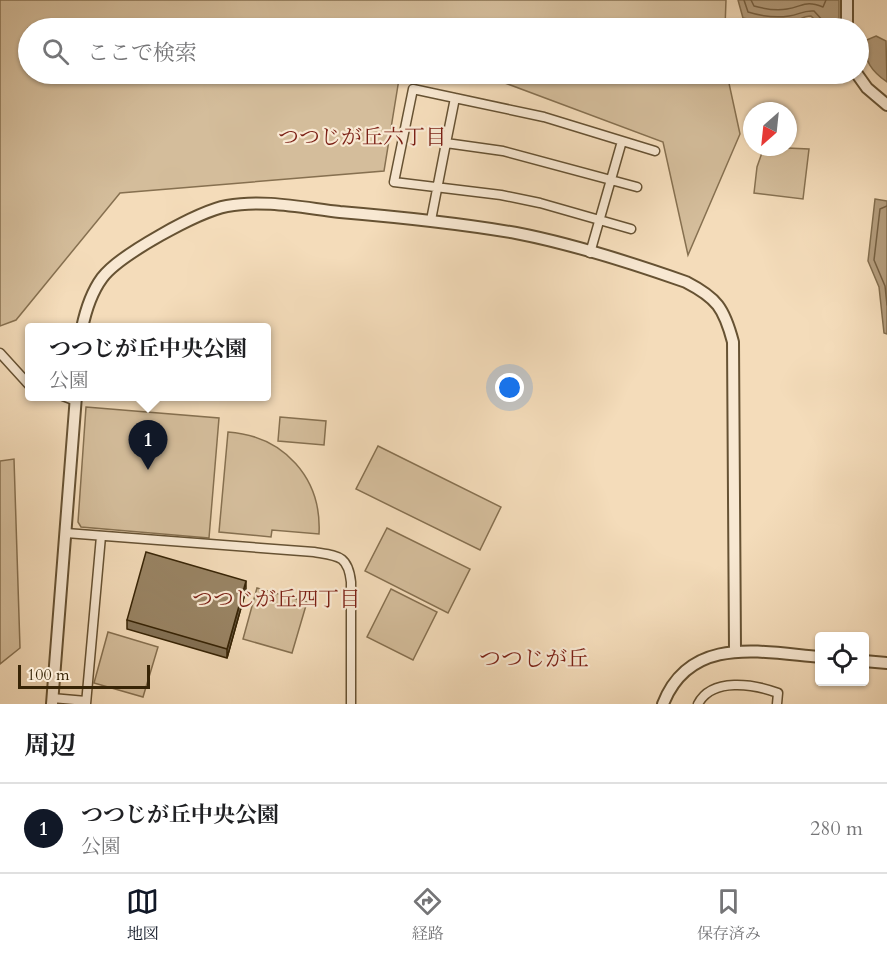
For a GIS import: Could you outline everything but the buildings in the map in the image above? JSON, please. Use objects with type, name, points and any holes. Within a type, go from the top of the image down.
[{"type":"street","points":[[847,0],[847,18]]},
{"type":"street","points":[[864,84],[887,105]]},
{"type":"street","points":[[631,230],[520,199],[394,182],[413,89],[544,117],[655,151]]},
{"type":"street","points":[[431,220],[455,98]]},
{"type":"street","points":[[590,252],[622,141]]},
{"type":"street","points":[[446,143],[503,151],[637,187]]},
{"type":"street","points":[[83,323],[86,307],[104,275],[174,227],[197,215],[227,206],[255,204],[431,220],[518,234],[590,252],[686,282],[709,294],[718,303],[727,321],[733,342],[735,651]]},
{"type":"street","points":[[0,354],[25,381]]},
{"type":"street","points":[[76,401],[52,701],[86,702],[100,536]]},
{"type":"street","points":[[66,533],[314,552],[343,560],[350,567],[351,582],[351,704]]},
{"type":"street","points":[[663,704],[677,678],[708,656],[735,651],[815,657]]},
{"type":"street","points":[[869,661],[887,663]]},
{"type":"street","points":[[698,704],[710,691],[731,684],[778,693],[777,704]]},
{"type":"shaded area","points":[[0,0],[726,0],[725,18],[18,18],[18,84],[398,84],[384,171],[120,193],[16,320],[0,326]]},
{"type":"shaded area","points":[[508,84],[729,84],[740,134],[688,255],[663,142]]},
{"type":"shaded area","points":[[797,148],[809,149],[803,199],[754,193],[761,156],[797,156]]},
{"type":"shaded area","points":[[86,407],[219,418],[209,538],[81,527],[78,522]]},
{"type":"shaded area","points":[[280,417],[326,421],[324,445],[278,441]]},
{"type":"shaded area","points":[[228,432],[248,435],[266,442],[282,451],[296,464],[314,495],[319,534],[272,530],[271,537],[219,532]]},
{"type":"shaded area","points":[[378,446],[501,507],[480,550],[356,489]]},
{"type":"shaded area","points":[[14,459],[20,648],[0,664],[0,461]]},
{"type":"shaded area","points":[[387,528],[470,569],[448,613],[365,571]]},
{"type":"shaded area","points":[[257,588],[307,602],[292,653],[243,639]]},
{"type":"shaded area","points":[[391,589],[437,612],[413,660],[367,637]]},
{"type":"shaded area","points":[[108,632],[158,647],[143,697],[94,683]]},
{"type":"water","points":[[738,0],[839,0],[839,18],[813,18],[811,16],[743,18]]},
{"type":"water","points":[[876,36],[886,41],[887,82],[869,64],[869,39]]},
{"type":"water","points":[[875,199],[887,201],[887,334],[884,333],[879,287],[868,261]]},
{"type":"place","name":"つつじが丘中央公園","points":[[148,470]]},
{"type":"district","name":"つつじが丘六丁目","points":[[362,137]]},
{"type":"district","name":"つつじが丘四丁目","points":[[276,599]]},
{"type":"district","name":"つつじが丘","points":[[534,659]]}]
